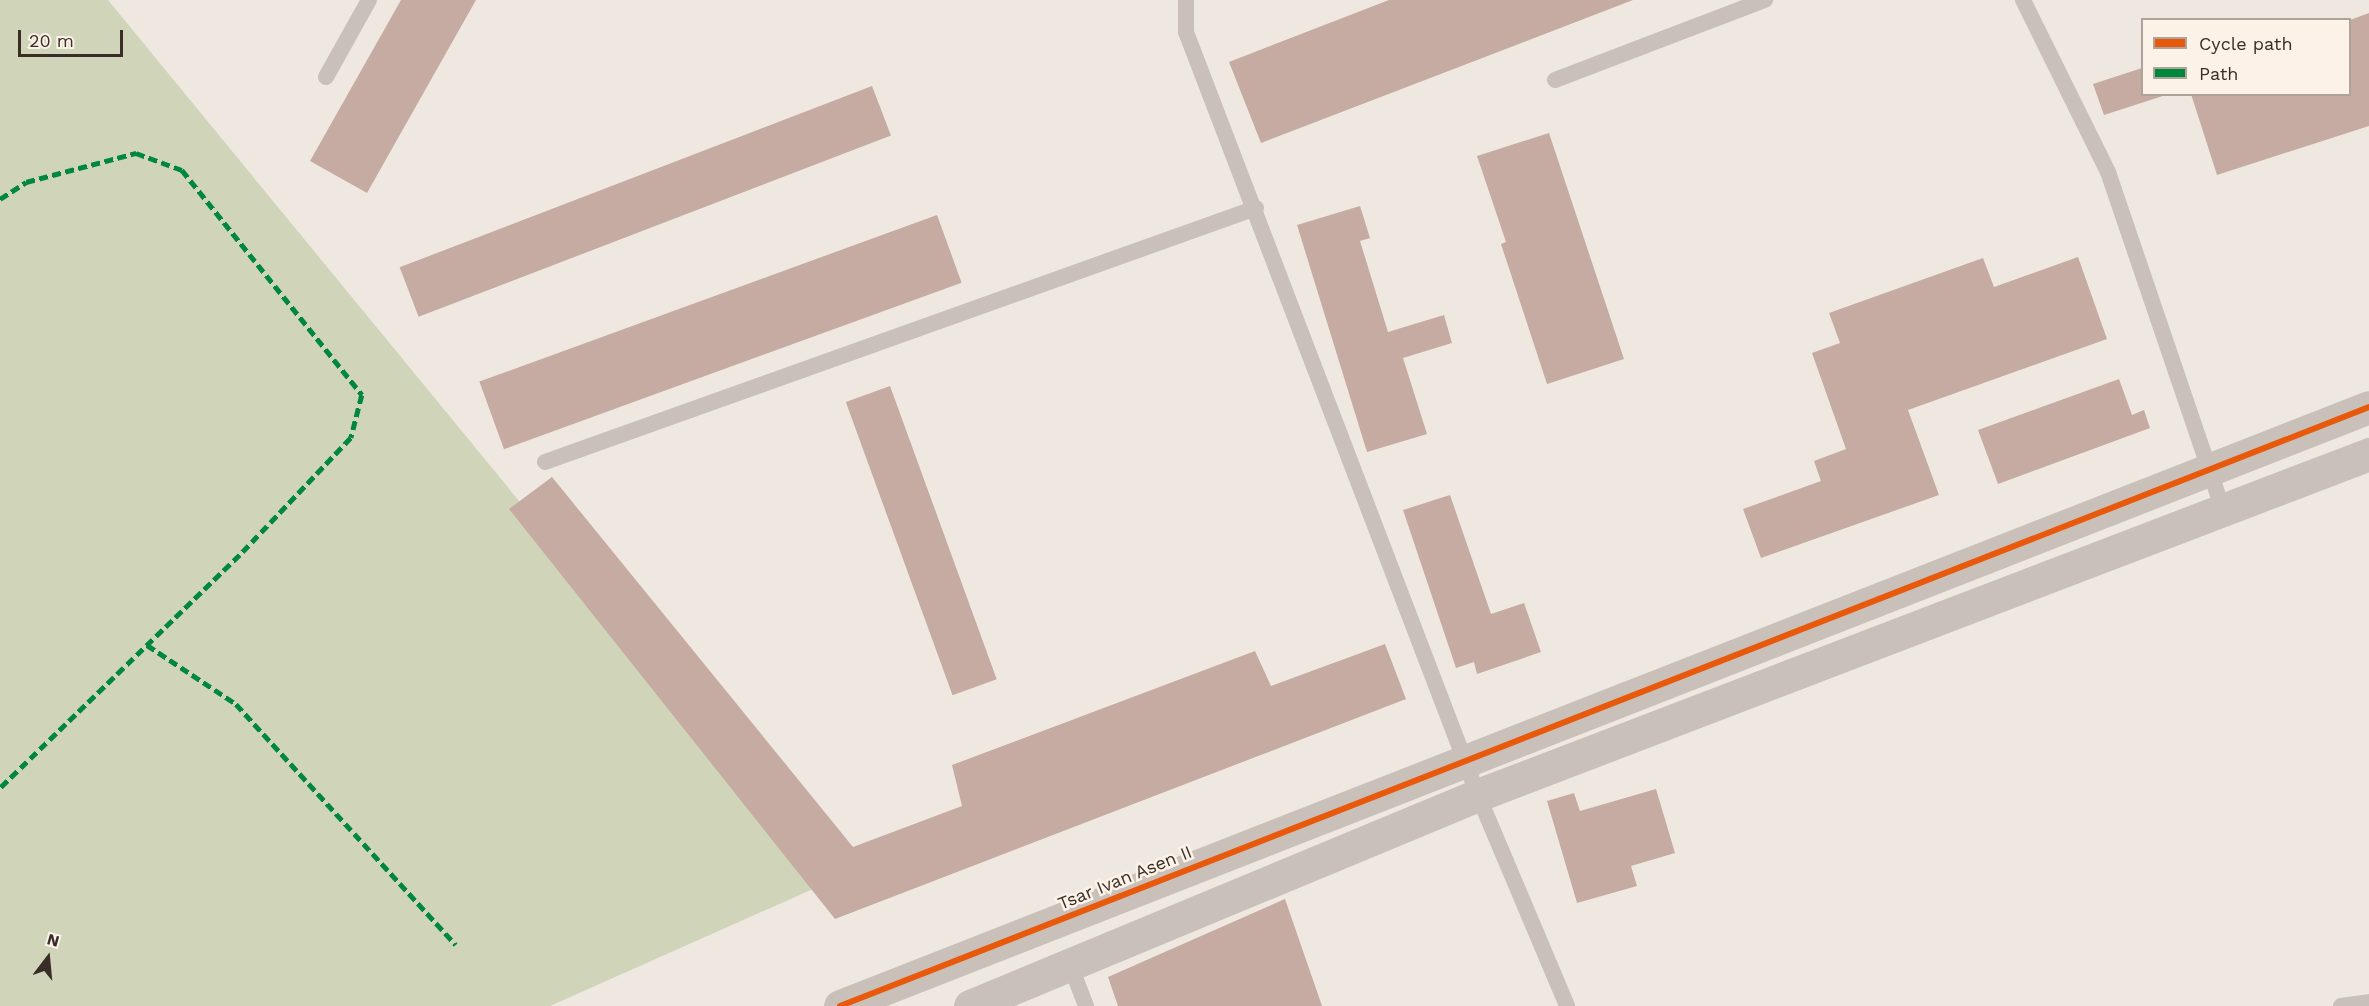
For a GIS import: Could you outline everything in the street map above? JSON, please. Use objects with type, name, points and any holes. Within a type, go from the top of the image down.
[{"type":"street","name":"Tsar Ivan Asen II","points":[[840,1006],[1465,759],[2369,407]]},
{"type":"street","points":[[970,1006],[1478,795],[2369,454]]},
{"type":"lane","points":[[326,77],[369,0]]},
{"type":"lane","points":[[1186,0],[1186,32],[1256,208],[1478,795],[1567,1006]]},
{"type":"lane","points":[[1555,80],[1765,0]]},
{"type":"lane","points":[[2023,0],[2108,172],[2223,510]]},
{"type":"lane","points":[[545,462],[1256,208]]},
{"type":"lane","points":[[1070,964],[1086,1006]]},
{"type":"lane","points":[[2341,1006],[2369,1002]]},
{"type":"green space","points":[[0,0],[108,0],[831,881],[550,1006],[0,1006]]},
{"type":"building","points":[[401,0],[476,0],[367,193],[310,161]]},
{"type":"building","points":[[1389,0],[1633,0],[1261,143],[1229,62]]},
{"type":"building","points":[[2369,13],[2369,126],[2217,175],[2192,96],[2351,96],[2351,20]]},
{"type":"building","points":[[2141,68],[2141,96],[2163,96],[2104,115],[2093,84]]},
{"type":"building","points":[[872,86],[891,135],[419,317],[400,267]]},
{"type":"building","points":[[1549,133],[1624,359],[1547,384],[1501,244],[1506,242],[1477,156]]},
{"type":"building","points":[[1360,206],[1370,238],[1360,241],[1388,332],[1444,315],[1452,343],[1403,358],[1427,434],[1367,452],[1297,225]]},
{"type":"building","points":[[937,215],[962,283],[504,449],[479,382]]},
{"type":"building","points":[[2078,257],[2107,339],[1908,410],[1939,495],[1761,558],[1743,509],[1821,481],[1814,461],[1846,449],[1812,353],[1840,343],[1829,313],[1983,258],[1994,287]]},
{"type":"building","points":[[2119,379],[2132,415],[2144,410],[2150,428],[1998,484],[1978,430]]},
{"type":"building","points":[[890,386],[997,679],[953,695],[846,402]]},
{"type":"building","points":[[552,477],[853,847],[962,806],[952,765],[1255,651],[1271,686],[1385,644],[1406,699],[835,919],[509,509]]},
{"type":"building","points":[[1450,495],[1491,614],[1524,603],[1541,652],[1477,674],[1474,662],[1456,668],[1403,510]]},
{"type":"building","points":[[1656,789],[1675,853],[1631,866],[1637,886],[1577,903],[1547,801],[1574,793],[1580,811]]},
{"type":"building","points":[[1285,899],[1322,1006],[1118,1006],[1108,977]]},
{"type":"marked path","points":[[0,199],[26,182],[136,153],[182,170],[362,395],[351,438],[240,555],[0,788]]},
{"type":"marked path","points":[[147,645],[236,704],[456,945]]},
{"type":"cycle path","points":[[840,1006],[2369,407]]}]
